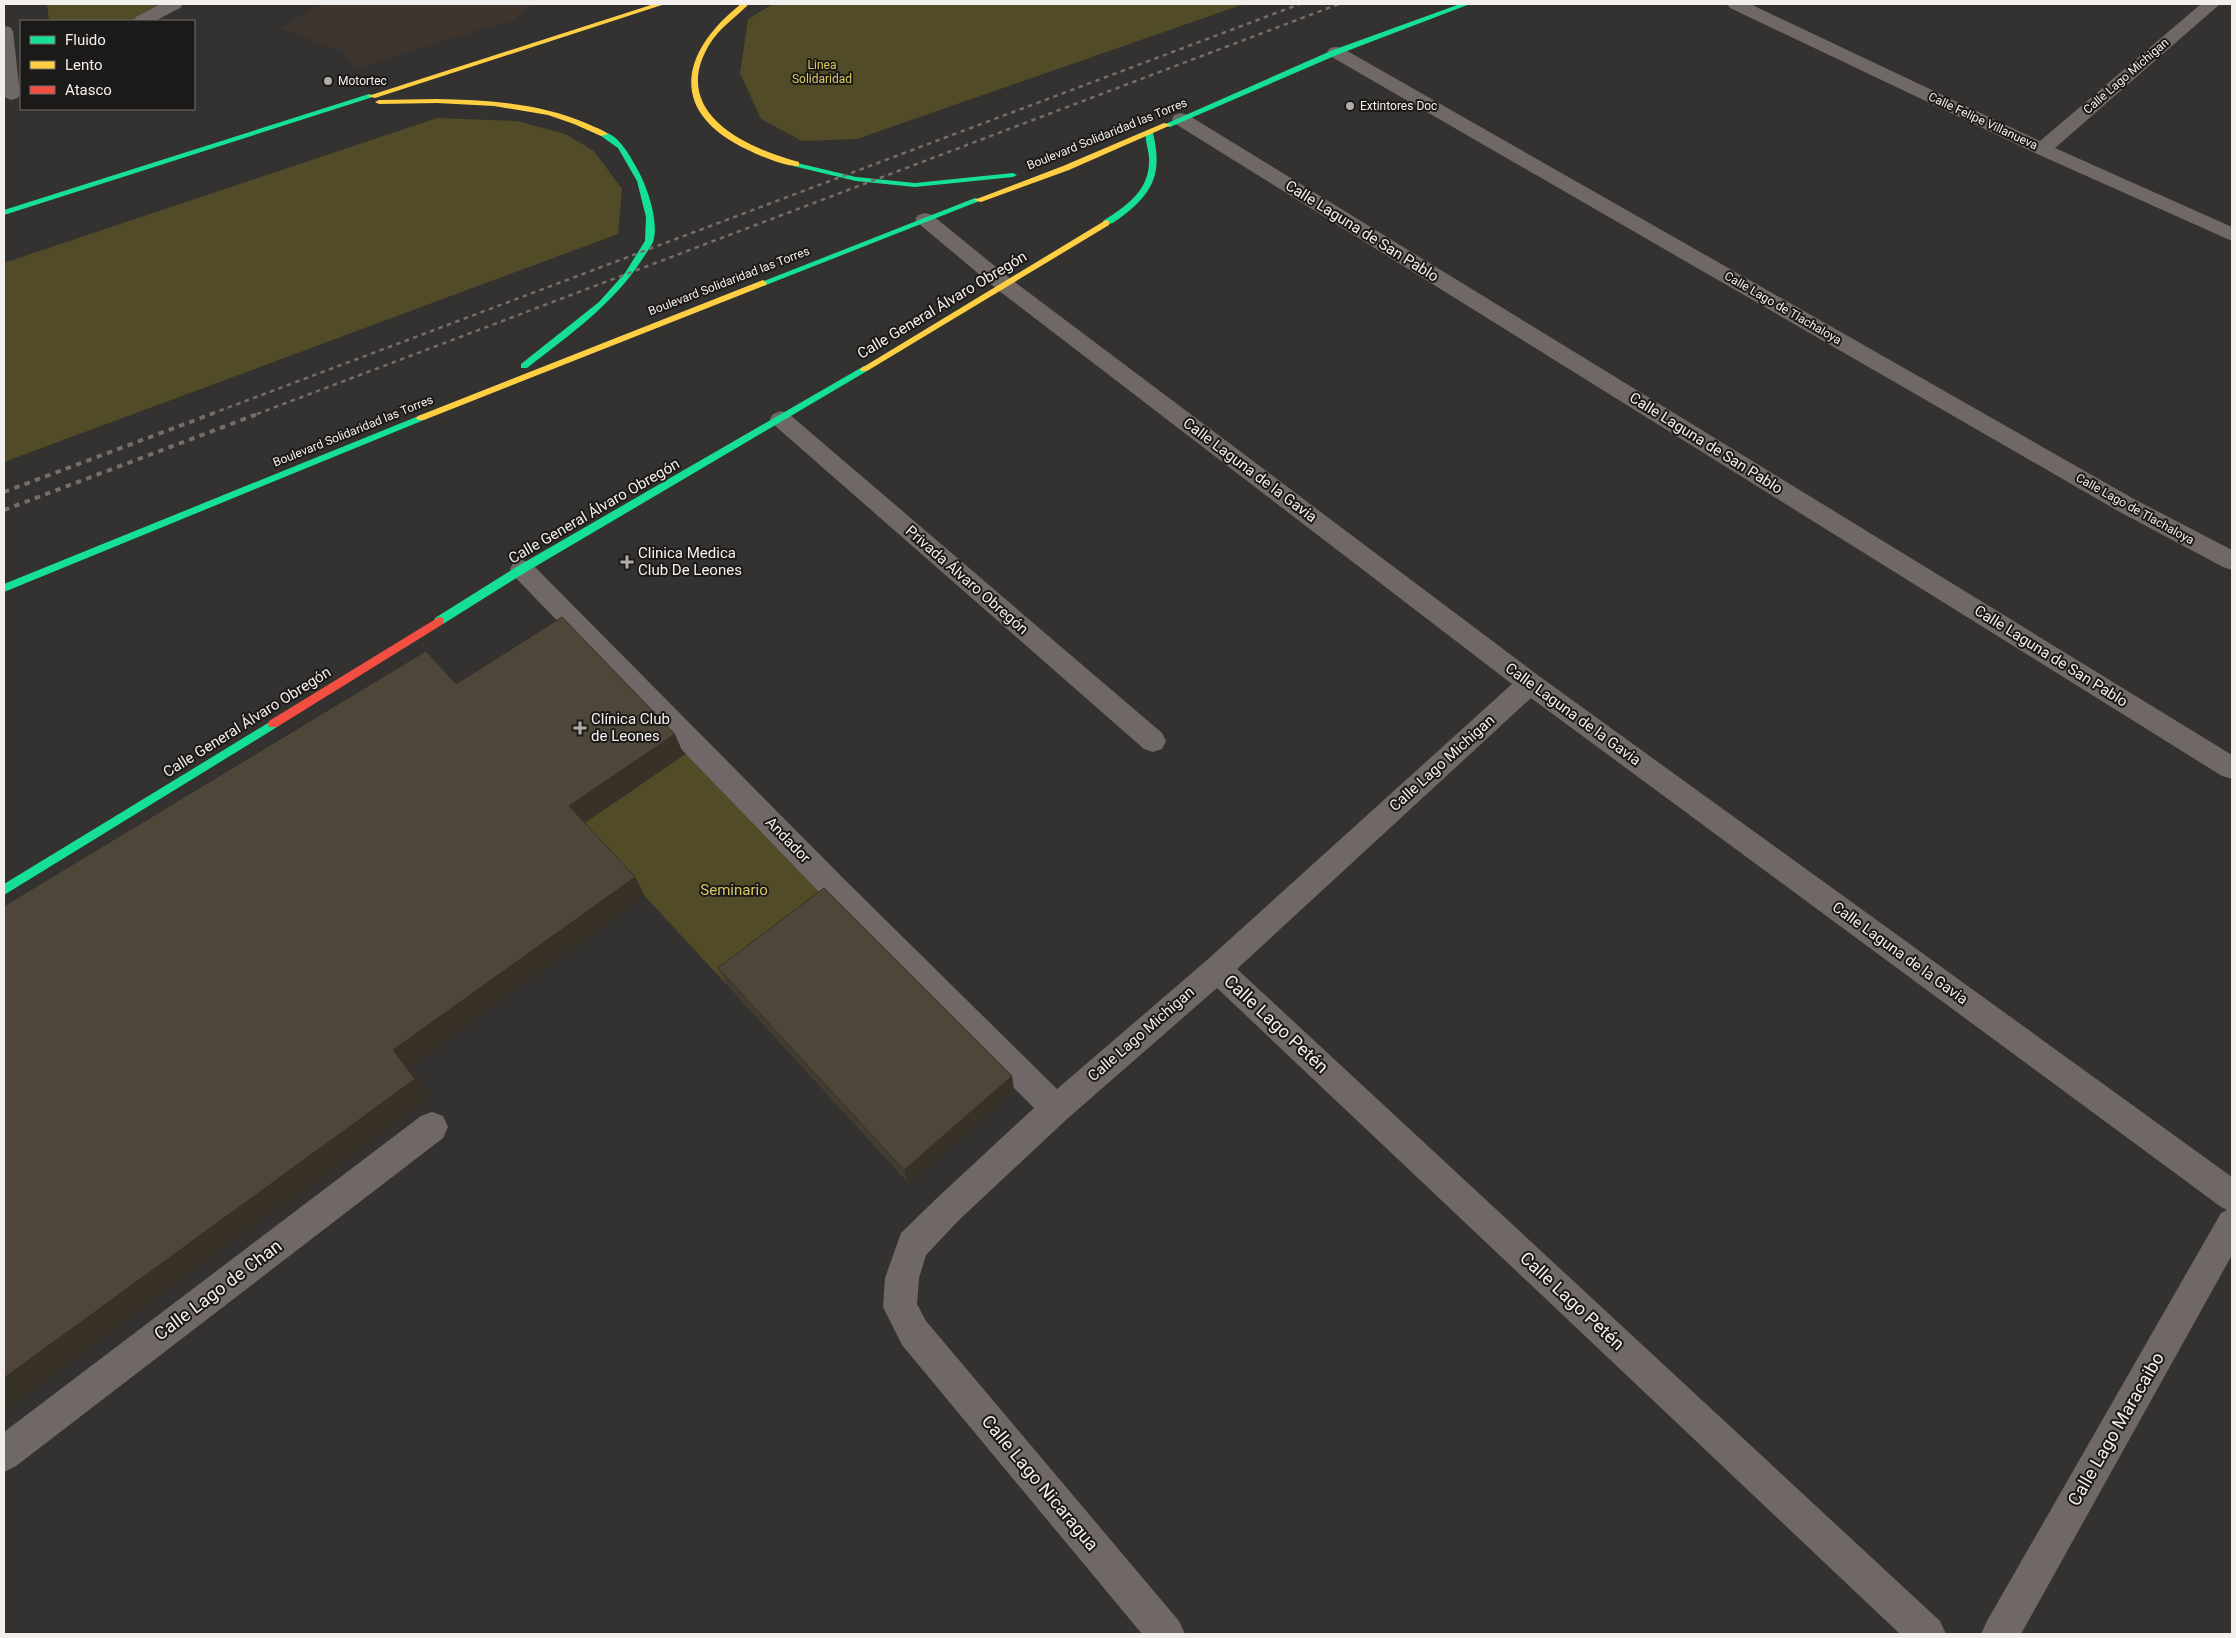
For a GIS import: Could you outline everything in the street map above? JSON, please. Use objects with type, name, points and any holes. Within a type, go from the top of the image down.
[{"type":"main road","points":[[4,213],[661,4]]},
{"type":"main road","points":[[745,4],[721,22],[708,41],[694,66],[692,87],[699,107],[708,118],[738,142],[788,162],[850,178],[886,184],[917,185],[958,182],[1066,168]]},
{"type":"main road","name":"Boulevard Solidaridad las Torres","points":[[4,588],[495,388],[925,218],[1066,168],[1336,52],[1466,4]]},
{"type":"main road","points":[[346,103],[472,99],[504,102],[557,114],[599,131],[617,142],[627,154],[645,186],[649,201],[649,240],[634,267],[612,296],[587,318],[495,388]]},
{"type":"main road","name":"Calle General Álvaro Obregón","points":[[4,890],[522,569],[781,419],[1125,211],[1144,195],[1152,180],[1156,165],[1156,152],[1150,133]]},
{"type":"street","points":[[144,20],[174,4]]},
{"type":"street","name":"Calle Felipe Villanueva","points":[[1736,4],[2042,149],[2232,235]]},
{"type":"street","name":"Calle Lago Michigan","points":[[2042,149],[2211,4]]},
{"type":"street","points":[[4,31],[12,93]]},
{"type":"street","name":"Calle Lago de Tlachaloya","points":[[1336,52],[2126,505],[2232,561]]},
{"type":"street","name":"Calle Laguna de San Pablo","points":[[1180,119],[2232,768]]},
{"type":"street","name":"Calle Laguna de la Gavia","points":[[925,218],[1005,285],[1530,683],[2232,1196]]},
{"type":"street","name":"Privada Álvaro Obregón","points":[[781,419],[1153,741]]},
{"type":"street","name":"Andador","points":[[522,569],[836,889],[1056,1109]]},
{"type":"street","name":"Calle Lago Michigan","points":[[914,1333],[900,1308],[902,1278],[913,1245],[948,1209],[1056,1109],[1216,968],[1530,683]]},
{"type":"street","name":"Calle Lago Petén","points":[[1216,968],[1927,1634]]},
{"type":"street","name":"Calle Lago de Chan","points":[[4,1454],[432,1127]]},
{"type":"street","name":"Calle Lago Maracaibo","points":[[2000,1634],[2232,1224]]},
{"type":"street","name":"Calle Lago Nicaragua","points":[[914,1333],[1166,1634]]},
{"type":"shaded area","points":[[321,4],[531,4],[514,19],[356,68],[344,52],[280,28]]},
{"type":"green space","points":[[47,4],[166,4],[136,20],[49,20]]},
{"type":"green space","name":"Linea Solidaridad","points":[[773,4],[1244,4],[857,139],[802,141],[761,119],[740,73],[748,19]]},
{"type":"green space","points":[[437,118],[517,121],[565,134],[594,151],[622,189],[618,234],[4,462],[4,263]]},
{"type":"green space","name":"Seminario","points":[[691,750],[839,899],[727,985],[580,826]]},
{"type":"building","points":[[562,617],[675,734],[569,806],[635,877],[393,1050],[415,1079],[4,1378],[4,906],[426,651],[456,684]]},
{"type":"building","points":[[824,888],[1012,1076],[904,1170],[718,968]]},
{"type":"railway","points":[[211,414],[1300,4]]},
{"type":"railway","points":[[257,414],[1339,4]]},
{"type":"railway","points":[[4,492],[214,413]]},
{"type":"railway","points":[[4,510],[260,413]]},
{"type":"traffic: fast","points":[[1167,125],[1336,52],[1466,4]]},
{"type":"traffic: fast","points":[[4,213],[372,96]]},
{"type":"traffic: fast","points":[[1106,223],[1131,205],[1147,187],[1152,176],[1154,164],[1149,133]]},
{"type":"traffic: fast","points":[[524,366],[602,304],[628,275],[649,241],[650,217],[641,181],[621,147],[604,134]]},
{"type":"traffic: fast","points":[[796,164],[856,179],[915,185],[1013,175]]},
{"type":"traffic: fast","points":[[763,283],[978,200]]},
{"type":"traffic: fast","points":[[439,621],[522,569],[864,369]]},
{"type":"traffic: fast","points":[[4,588],[421,418]]},
{"type":"traffic: fast","points":[[4,890],[273,724]]},
{"type":"traffic: slow","points":[[372,96],[661,4]]},
{"type":"traffic: slow","points":[[745,4],[716,30],[705,45],[694,77],[696,94],[703,111],[725,134],[754,150],[796,164]]},
{"type":"traffic: slow","points":[[379,102],[437,101],[494,104],[550,114],[577,122],[604,134]]},
{"type":"traffic: slow","points":[[978,200],[1066,168],[1167,125]]},
{"type":"traffic: slow","points":[[864,369],[1106,223]]},
{"type":"traffic: slow","points":[[421,418],[763,283]]},
{"type":"traffic: jam","points":[[273,724],[439,621]]},
{"type":"place","name":"Motortec","points":[[328,81]]},
{"type":"place","name":"Extintores Doc","points":[[1350,106]]},
{"type":"place","name":"Clinica Medica Club De Leones","points":[[627,562]]},
{"type":"place","name":"Clínica Club de Leones","points":[[580,728]]}]
